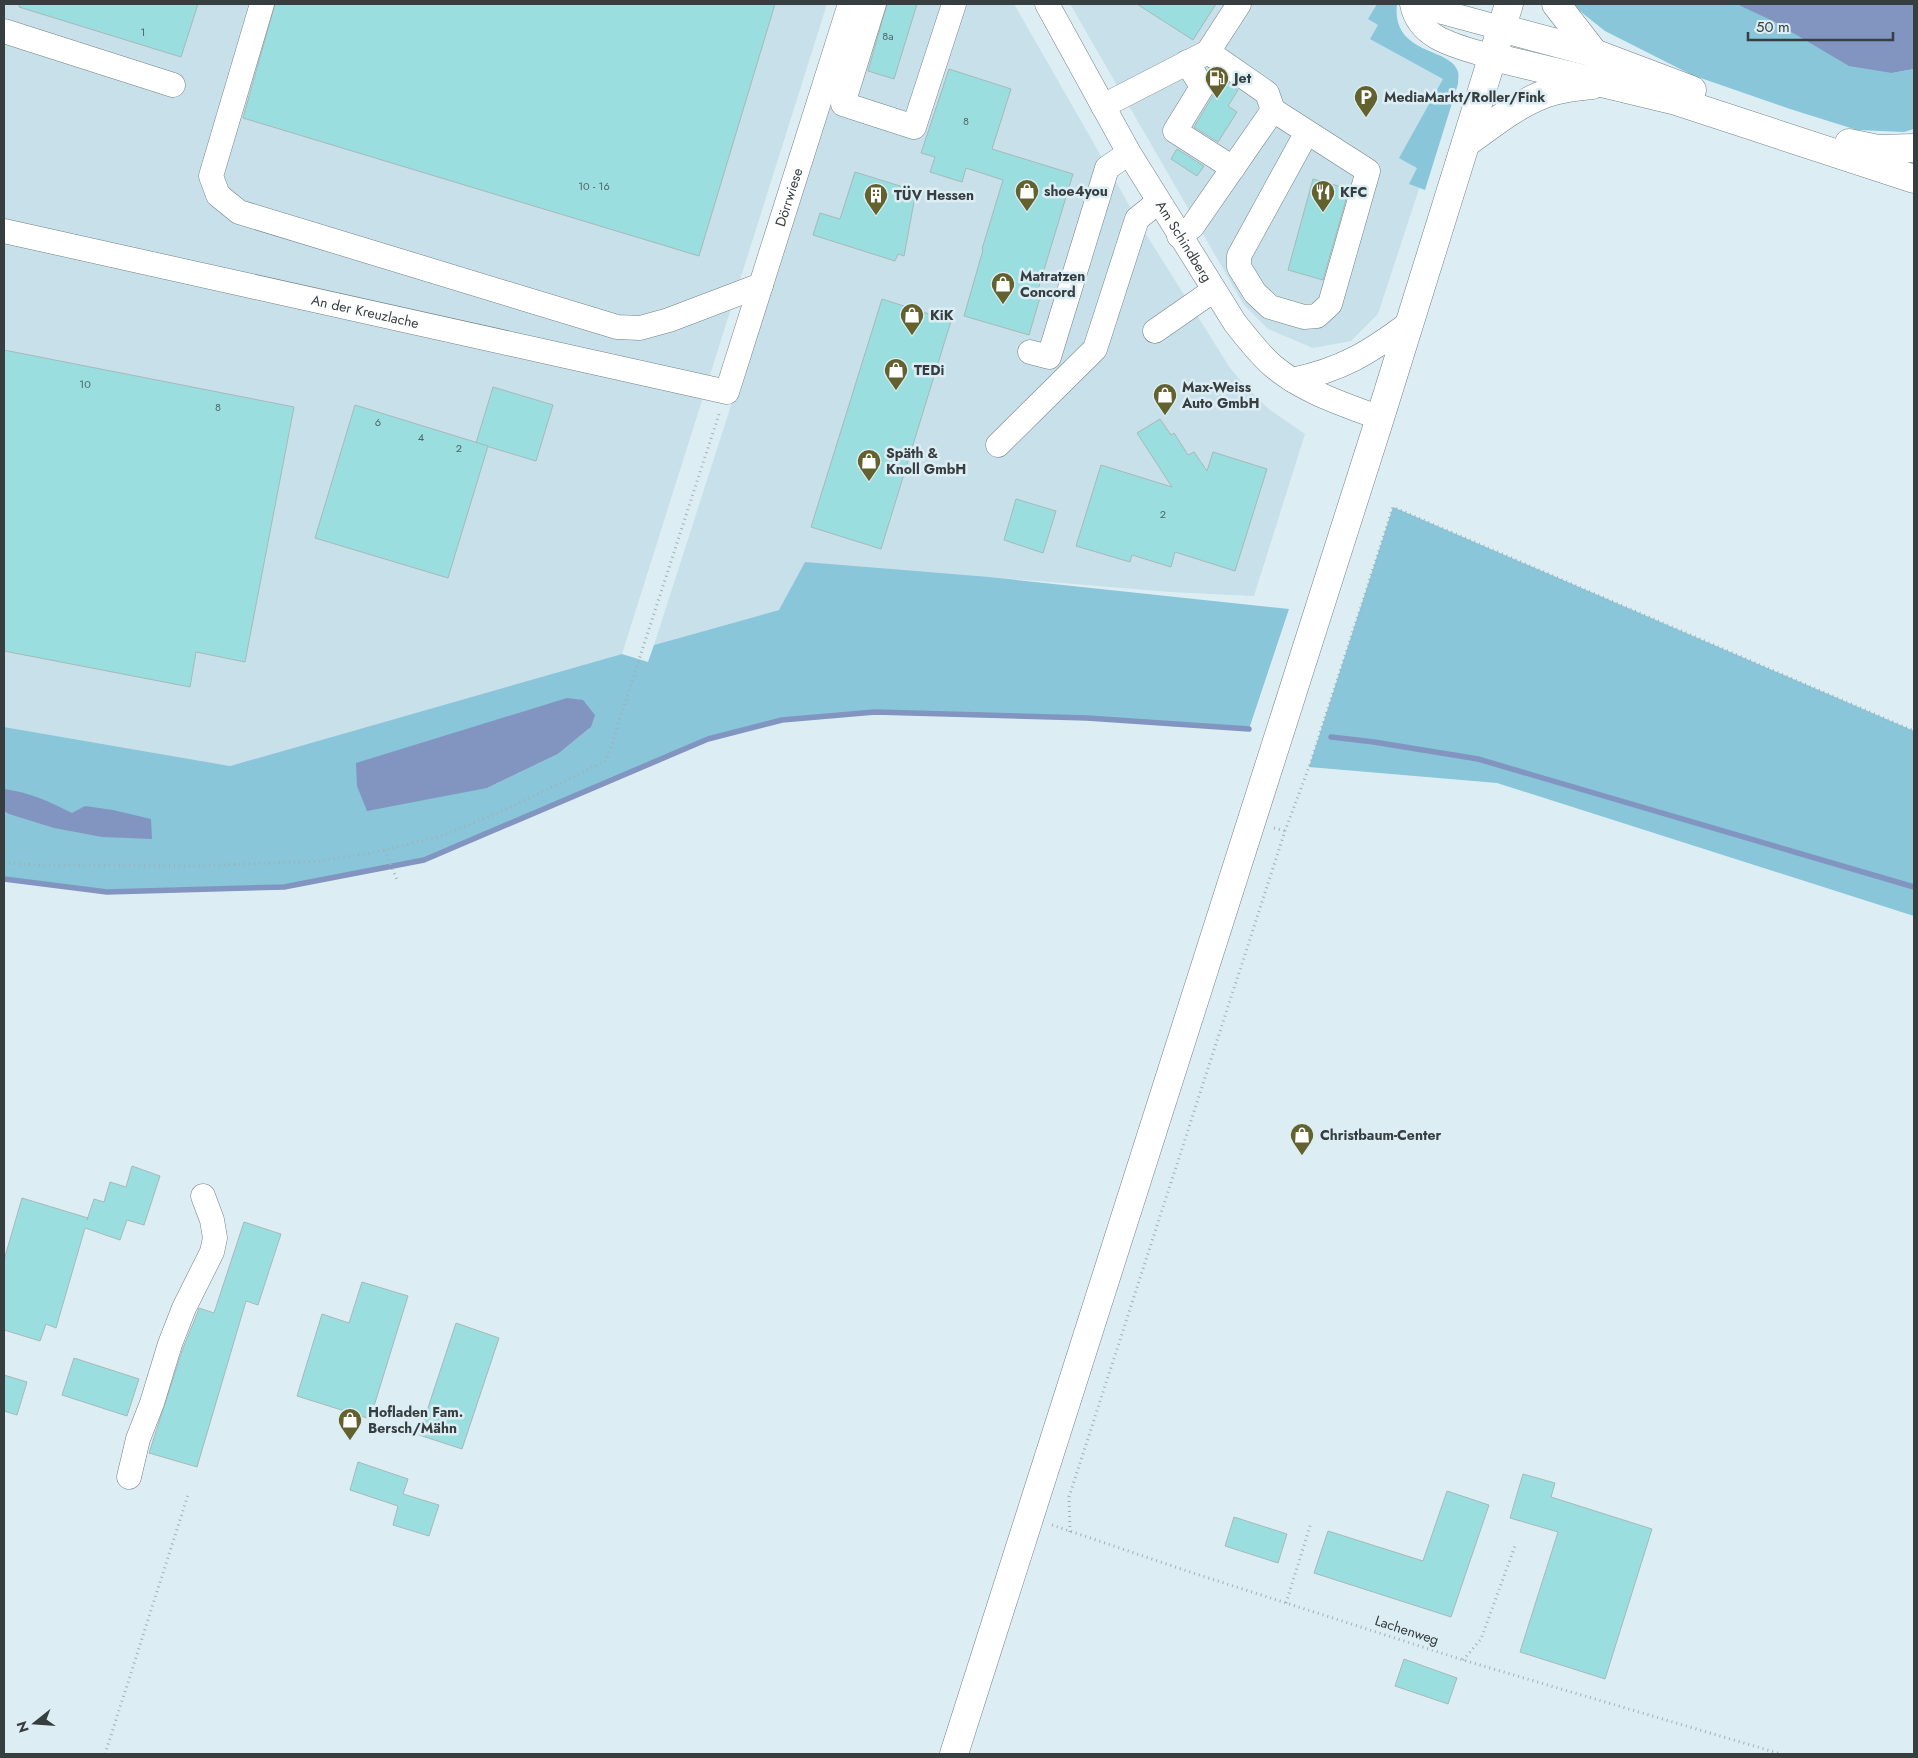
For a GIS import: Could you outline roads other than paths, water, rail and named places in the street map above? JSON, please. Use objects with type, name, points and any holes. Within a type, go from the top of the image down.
[{"type":"main road","points":[[1556,4],[1594,53]]},
{"type":"main road","points":[[954,1754],[1380,418],[1505,16],[1594,53],[1790,127],[1878,149],[1914,148]]},
{"type":"main road","points":[[1493,57],[1676,102],[1914,179]]},
{"type":"main road","points":[[1466,143],[1516,108],[1542,94],[1570,87],[1608,84]]},
{"type":"street","points":[[262,4],[211,176],[218,195],[239,212],[617,327],[640,328],[669,320],[761,285]]},
{"type":"street","name":"Dörrwiese","points":[[727,392],[850,4]]},
{"type":"street","points":[[874,4],[843,104],[914,127],[954,4]]},
{"type":"street","name":"Am Schindberg","points":[[1047,4],[1158,202],[1235,323],[1253,346],[1273,366],[1292,380],[1330,400],[1380,418]]},
{"type":"street","points":[[1103,106],[1197,57],[1239,4]]},
{"type":"street","points":[[1412,4],[1415,15],[1426,31],[1446,42],[1493,57]]},
{"type":"street","points":[[1430,4],[1442,12],[1505,16]]},
{"type":"street","points":[[4,31],[173,84]]},
{"type":"street","points":[[1197,57],[1267,93],[1274,110],[1368,171],[1330,304],[1317,316],[1304,317],[1270,307],[1255,293],[1239,267],[1240,256],[1307,132]]},
{"type":"street","points":[[1197,57],[1202,87],[1175,130],[1233,168]]},
{"type":"street","points":[[1180,236],[1192,227],[1274,110]]},
{"type":"street","points":[[1030,352],[1049,357],[1107,168],[1129,153]]},
{"type":"street","points":[[998,445],[1096,349],[1137,220],[1158,202]]},
{"type":"street","name":"An der Kreuzlache","points":[[4,231],[727,392]]},
{"type":"street","points":[[1155,331],[1214,290]]},
{"type":"street","points":[[1292,380],[1317,375],[1351,362],[1376,348],[1409,324]]},
{"type":"street","points":[[129,1476],[138,1439],[152,1403],[170,1344],[184,1308],[212,1252],[215,1238],[212,1220],[204,1196]]},
{"type":"waterway","points":[[4,879],[107,892],[284,887],[424,860],[708,739],[782,720],[875,712],[1087,718],[1249,729]]},
{"type":"waterway","points":[[1331,737],[1478,759],[1914,887]]},
{"type":"place","name":"Jet","points":[[1217,99]]},
{"type":"place","name":"MediaMarkt/Roller/Fink","points":[[1366,118]]},
{"type":"place","name":"shoe4you","points":[[1027,212]]},
{"type":"place","name":"KFC","points":[[1323,213]]},
{"type":"place","name":"TÜV Hessen","points":[[876,216]]},
{"type":"place","name":"Matratzen Concord","points":[[1003,305]]},
{"type":"place","name":"KiK","points":[[912,336]]},
{"type":"place","name":"TEDi","points":[[896,391]]},
{"type":"place","name":"Max-Weiss Auto GmbH","points":[[1165,416]]},
{"type":"place","name":"Späth & Knoll GmbH","points":[[869,482]]},
{"type":"place","name":"Christbaum-Center","points":[[1302,1156]]},
{"type":"place","name":"Hofladen Fam. Bersch/Mähn","points":[[350,1441]]}]
